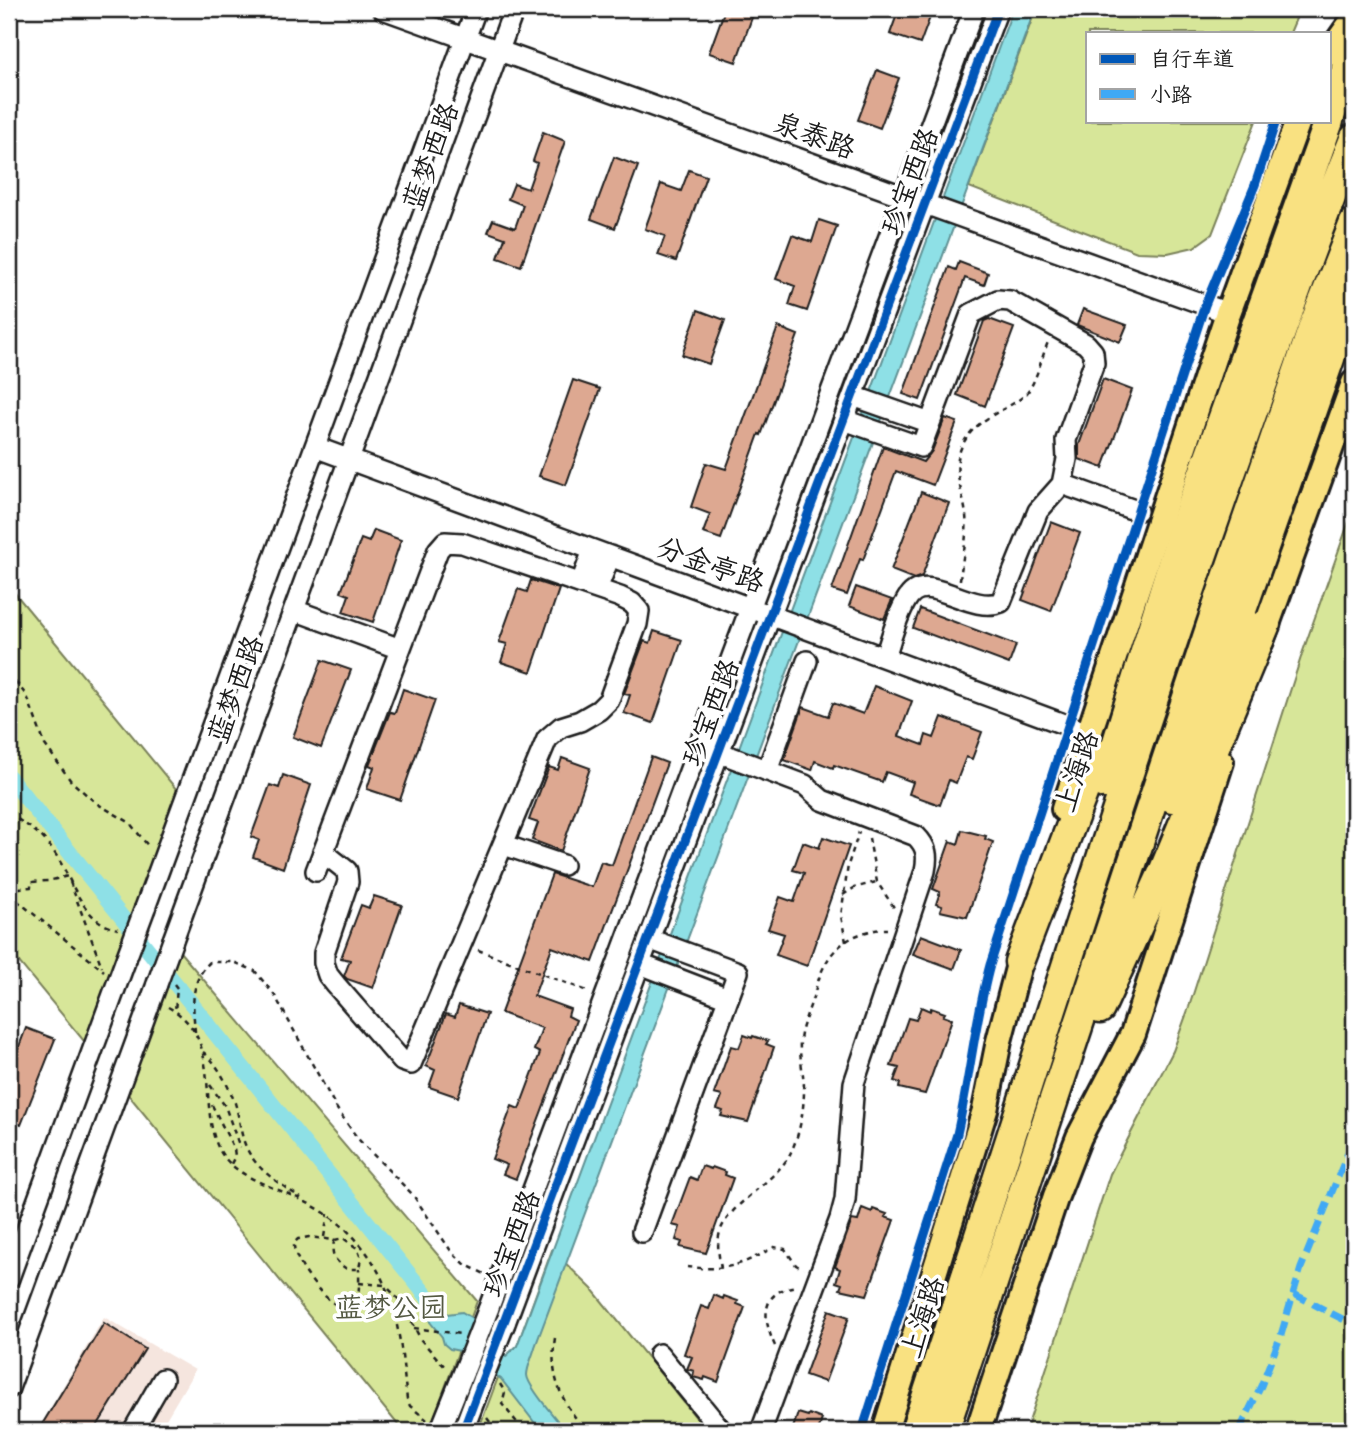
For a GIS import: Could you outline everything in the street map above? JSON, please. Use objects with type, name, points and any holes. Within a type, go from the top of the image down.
[{"type":"highway","points":[[1332,110],[1354,48]]},
{"type":"highway","points":[[1019,962],[1182,532],[1328,122]]},
{"type":"highway","name":"上海路","points":[[944,1431],[981,1279],[1003,1164],[1191,586],[1275,349],[1354,139]]},
{"type":"highway","name":"上海路","points":[[915,1431],[1033,1162],[1220,594],[1313,327],[1354,223]]},
{"type":"highway","points":[[1033,1162],[1059,1121],[1354,290]]},
{"type":"highway","points":[[1003,1164],[1045,977],[1182,532]]},
{"type":"highway","points":[[1102,1003],[1163,872],[1266,624]]},
{"type":"main road","points":[[1332,36],[1343,9]]},
{"type":"main road","points":[[1332,50],[1354,23]]},
{"type":"main road","name":"上海路","points":[[885,1431],[981,1122],[1019,962],[1053,843],[1228,313],[1271,192],[1300,122]]},
{"type":"main road","points":[[978,1431],[1056,1196],[1079,1137],[1133,1034],[1266,624],[1354,383]]},
{"type":"street","name":"泉泰路","points":[[383,9],[1228,313]]},
{"type":"street","name":"蓝梦西路","points":[[9,1278],[111,976],[126,959],[476,9]]},
{"type":"street","name":"蓝梦西路","points":[[9,1388],[159,986],[173,940],[514,9]]},
{"type":"street","name":"珍宝西路","points":[[441,1430],[974,9]]},
{"type":"street","name":"珍宝西路","points":[[463,1431],[491,1380],[505,1323],[998,9]]},
{"type":"street","points":[[844,419],[921,447],[971,314],[998,300],[1010,301],[1086,344],[1093,352],[1094,363],[1066,440],[1067,459],[1062,484],[1038,511],[1001,602],[982,606],[932,588],[923,587],[912,592],[906,600],[884,657]]},
{"type":"street","points":[[853,396],[930,424]]},
{"type":"street","name":"分金亭路","points":[[315,447],[1088,733]]},
{"type":"street","points":[[1062,484],[1137,511]]},
{"type":"street","points":[[316,872],[323,852],[438,550],[445,542],[462,543],[589,586],[632,603],[639,611],[637,624],[609,700],[599,710],[580,721],[561,727],[547,739],[411,1064],[402,1062],[328,975],[324,953],[348,882],[347,871],[323,852]]},
{"type":"street","points":[[589,586],[601,553]]},
{"type":"street","points":[[294,610],[400,649]]},
{"type":"street","points":[[767,771],[807,661]]},
{"type":"street","points":[[699,745],[805,785],[822,800],[916,836],[924,845],[928,858],[854,1083],[845,1200],[761,1431]]},
{"type":"street","points":[[504,845],[563,865]]},
{"type":"street","points":[[642,1232],[738,972],[649,939]]},
{"type":"street","points":[[640,964],[728,998]]},
{"type":"street","points":[[659,1354],[722,1431]]},
{"type":"street","points":[[133,1431],[163,1379]]},
{"type":"path","points":[[957,597],[966,516],[958,477],[957,460],[961,448],[970,432],[983,419],[1024,395],[1030,387],[1053,326]]},
{"type":"path","points":[[9,674],[27,696],[56,763],[83,794],[129,821],[151,850],[159,869]]},
{"type":"path","points":[[9,814],[32,828],[53,850],[96,921],[105,926],[122,929]]},
{"type":"path","points":[[869,818],[869,837],[877,882],[907,925]]},
{"type":"path","points":[[846,942],[841,916],[843,895],[855,839],[869,818]]},
{"type":"path","points":[[68,876],[111,976],[10,895],[19,888],[31,887],[31,882],[68,876]]},
{"type":"path","points":[[843,895],[854,888],[877,882]]},
{"type":"path","points":[[721,1268],[719,1233],[740,1204],[783,1167],[792,1151],[801,1122],[804,1088],[799,1060],[800,1037],[824,965],[834,952],[861,933],[907,925]]},
{"type":"path","points":[[462,944],[605,997]]},
{"type":"path","points":[[196,1037],[193,993],[197,977],[209,962],[234,962],[255,971],[275,996],[337,1109],[358,1139],[414,1195],[451,1251],[466,1265],[488,1276]]},
{"type":"path","points":[[159,986],[177,989],[175,1011]]},
{"type":"path","points":[[159,986],[175,1011],[189,1022],[196,1037],[208,1084],[215,1138],[220,1151],[231,1164],[256,1181],[307,1201]]},
{"type":"path","points":[[201,1051],[216,1068],[234,1102],[246,1147],[256,1164],[273,1179],[328,1214],[364,1247],[378,1268],[386,1286],[399,1334],[407,1399],[418,1413],[441,1430]]},
{"type":"path","points":[[208,1084],[225,1106],[240,1148]]},
{"type":"path","points":[[210,1102],[234,1149],[235,1156],[231,1164]]},
{"type":"path","points":[[234,1149],[246,1147]]},
{"type":"path","points":[[324,1237],[328,1214]]},
{"type":"path","points":[[324,1237],[335,1240],[343,1238],[357,1248],[362,1258],[359,1292],[353,1307],[344,1310],[335,1306],[309,1277],[295,1256],[294,1243],[302,1238],[324,1237]]},
{"type":"path","points":[[335,1240],[332,1253],[335,1260],[347,1269],[359,1269]]},
{"type":"path","points":[[687,1267],[721,1268],[746,1263],[774,1247],[785,1249],[796,1265],[817,1281]]},
{"type":"path","points":[[785,1368],[766,1319],[767,1304],[773,1295],[785,1288],[817,1281]]},
{"type":"path","points":[[359,1283],[386,1286],[402,1303],[421,1340],[462,1377]]},
{"type":"path","points":[[414,1328],[460,1332],[463,1342]]},
{"type":"path","points":[[555,1338],[553,1370],[563,1402],[586,1431]]},
{"type":"path","points":[[491,1380],[505,1392],[502,1404],[524,1431]]},
{"type":"shaded area","points":[[104,1317],[195,1370],[159,1431],[37,1431]]},
{"type":"green space","points":[[1036,9],[1300,9],[1290,32],[1086,32],[1086,122],[1256,122],[1212,234],[1194,247],[1168,253],[1137,252],[969,187]]},
{"type":"green space","points":[[1354,507],[1354,1431],[1026,1431],[1110,1174],[1173,1051],[1189,1007],[1302,654]]},
{"type":"green space","points":[[9,586],[186,801],[93,1052],[9,950]]},
{"type":"green space","name":"蓝梦公园","points":[[180,952],[477,1301],[429,1431],[403,1431],[127,1093]]},
{"type":"green space","name":"蓝梦公园","points":[[552,1250],[592,1289],[707,1431],[478,1431],[506,1356],[517,1346]]},
{"type":"water","points":[[1013,9],[1035,9],[529,1365],[528,1380],[566,1431],[541,1431],[501,1379],[460,1351],[450,1349],[444,1344],[430,1322],[431,1311],[438,1310],[447,1314],[462,1312],[472,1318],[506,1356],[517,1346]]},
{"type":"building","points":[[725,9],[755,9],[736,62],[709,53]]},
{"type":"building","points":[[899,9],[933,9],[920,44],[890,34]]},
{"type":"building","points":[[877,70],[899,78],[880,128],[858,120]]},
{"type":"building","points":[[543,132],[565,141],[521,266],[498,258],[505,238],[488,232],[493,220],[515,228],[523,205],[508,199],[514,184],[528,189],[537,163],[533,161]]},
{"type":"building","points":[[614,157],[638,166],[615,228],[591,219]]},
{"type":"building","points":[[689,170],[706,176],[676,261],[658,255],[665,236],[645,229],[661,184],[681,191]]},
{"type":"building","points":[[819,220],[837,226],[807,311],[789,305],[795,286],[776,279],[792,235],[812,242]]},
{"type":"building","points":[[959,262],[988,273],[984,285],[965,278],[920,400],[903,394],[949,267],[956,270]]},
{"type":"building","points":[[1083,309],[1127,325],[1120,342],[1077,325]]},
{"type":"building","points":[[698,310],[725,320],[709,364],[682,355]]},
{"type":"building","points":[[989,319],[1014,328],[985,406],[957,395],[984,321]]},
{"type":"building","points":[[778,327],[798,335],[721,539],[703,533],[710,514],[691,507],[706,463],[726,469]]},
{"type":"building","points":[[1103,379],[1132,390],[1103,468],[1079,459],[1079,445]]},
{"type":"building","points":[[573,380],[600,389],[566,485],[539,476]]},
{"type":"building","points":[[945,418],[957,422],[933,485],[896,471],[847,595],[832,590],[883,447],[923,462],[932,451]]},
{"type":"building","points":[[921,492],[949,503],[922,576],[914,579],[891,570]]},
{"type":"building","points":[[1051,522],[1080,533],[1051,611],[1022,600]]},
{"type":"building","points":[[374,530],[401,540],[373,622],[343,612],[349,595],[341,592],[361,539],[369,542]]},
{"type":"building","points":[[531,580],[559,589],[531,672],[501,662],[507,644],[499,642],[518,589],[527,592]]},
{"type":"building","points":[[856,587],[892,600],[884,619],[849,606]]},
{"type":"building","points":[[920,609],[1016,645],[1009,664],[913,628]]},
{"type":"building","points":[[654,631],[682,640],[653,723],[624,713],[630,695],[624,694],[644,641],[650,643]]},
{"type":"building","points":[[322,660],[351,670],[321,748],[293,737]]},
{"type":"building","points":[[874,686],[912,701],[899,736],[923,745],[926,735],[934,738],[942,717],[982,732],[972,759],[966,757],[956,783],[949,780],[940,805],[909,794],[913,782],[886,772],[882,782],[834,765],[833,768],[815,761],[812,770],[784,760],[803,707],[828,716],[833,703],[863,714]]},
{"type":"building","points":[[403,689],[435,700],[400,800],[367,789],[374,767],[369,765],[390,712],[395,713]]},
{"type":"building","points":[[651,757],[667,763],[593,962],[552,947],[534,996],[570,1009],[568,1016],[576,1020],[516,1179],[503,1174],[507,1165],[492,1159],[512,1106],[519,1109],[540,1053],[534,1050],[542,1028],[501,1013],[552,874],[592,887],[601,862],[612,865]]},
{"type":"building","points":[[562,758],[590,768],[561,851],[532,840],[538,823],[529,820],[549,767],[558,770]]},
{"type":"building","points":[[283,775],[311,785],[283,868],[253,857],[259,840],[251,837],[270,785],[279,788]]},
{"type":"building","points":[[962,830],[986,836],[985,839],[993,842],[967,917],[940,911],[942,906],[936,904],[940,892],[933,889],[950,841],[958,844]]},
{"type":"building","points":[[823,837],[849,846],[807,966],[776,955],[784,934],[768,929],[780,897],[794,902],[804,873],[793,870],[803,842],[819,848]]},
{"type":"building","points":[[374,896],[402,905],[373,988],[347,979],[344,976],[350,960],[341,958],[361,905],[369,908]]},
{"type":"building","points":[[921,935],[961,950],[954,969],[913,954]]},
{"type":"building","points":[[459,1005],[487,1014],[458,1097],[429,1087],[435,1070],[426,1066],[446,1014],[455,1017]]},
{"type":"building","points":[[921,1007],[945,1013],[943,1016],[952,1019],[925,1094],[899,1088],[900,1083],[894,1081],[899,1068],[891,1066],[908,1018],[916,1020]]},
{"type":"building","points":[[26,1028],[55,1039],[21,1125],[9,1120],[9,1073]]},
{"type":"building","points":[[744,1035],[768,1041],[766,1044],[774,1047],[748,1122],[721,1116],[723,1111],[717,1109],[722,1096],[714,1094],[731,1046],[739,1048]]},
{"type":"building","points":[[702,1166],[726,1172],[725,1175],[733,1178],[706,1253],[680,1247],[682,1242],[676,1240],[680,1227],[672,1225],[690,1177],[697,1180]]},
{"type":"building","points":[[862,1208],[887,1214],[885,1217],[894,1220],[867,1295],[840,1289],[842,1284],[836,1282],[840,1269],[835,1267],[852,1220],[858,1221]]},
{"type":"building","points":[[714,1295],[738,1301],[737,1304],[745,1307],[718,1382],[705,1377],[704,1380],[693,1377],[694,1371],[687,1369],[692,1357],[684,1354],[701,1306],[709,1309]]},
{"type":"building","points":[[829,1310],[849,1317],[825,1382],[805,1375]]},
{"type":"building","points":[[104,1323],[145,1349],[94,1431],[38,1431]]},
{"type":"building","points":[[798,1413],[822,1419],[818,1431],[792,1431]]},
{"type":"waterway","points":[[9,777],[438,1310]]},
{"type":"marked path","points":[[1239,1431],[1261,1386],[1281,1335],[1301,1268],[1354,1138]]},
{"type":"marked path","points":[[1294,1294],[1354,1325]]},
{"type":"cycle path","points":[[463,1431],[998,9]]},
{"type":"cycle path","points":[[862,1431],[957,1134],[990,965],[1205,305],[1255,185],[1276,122]]}]
